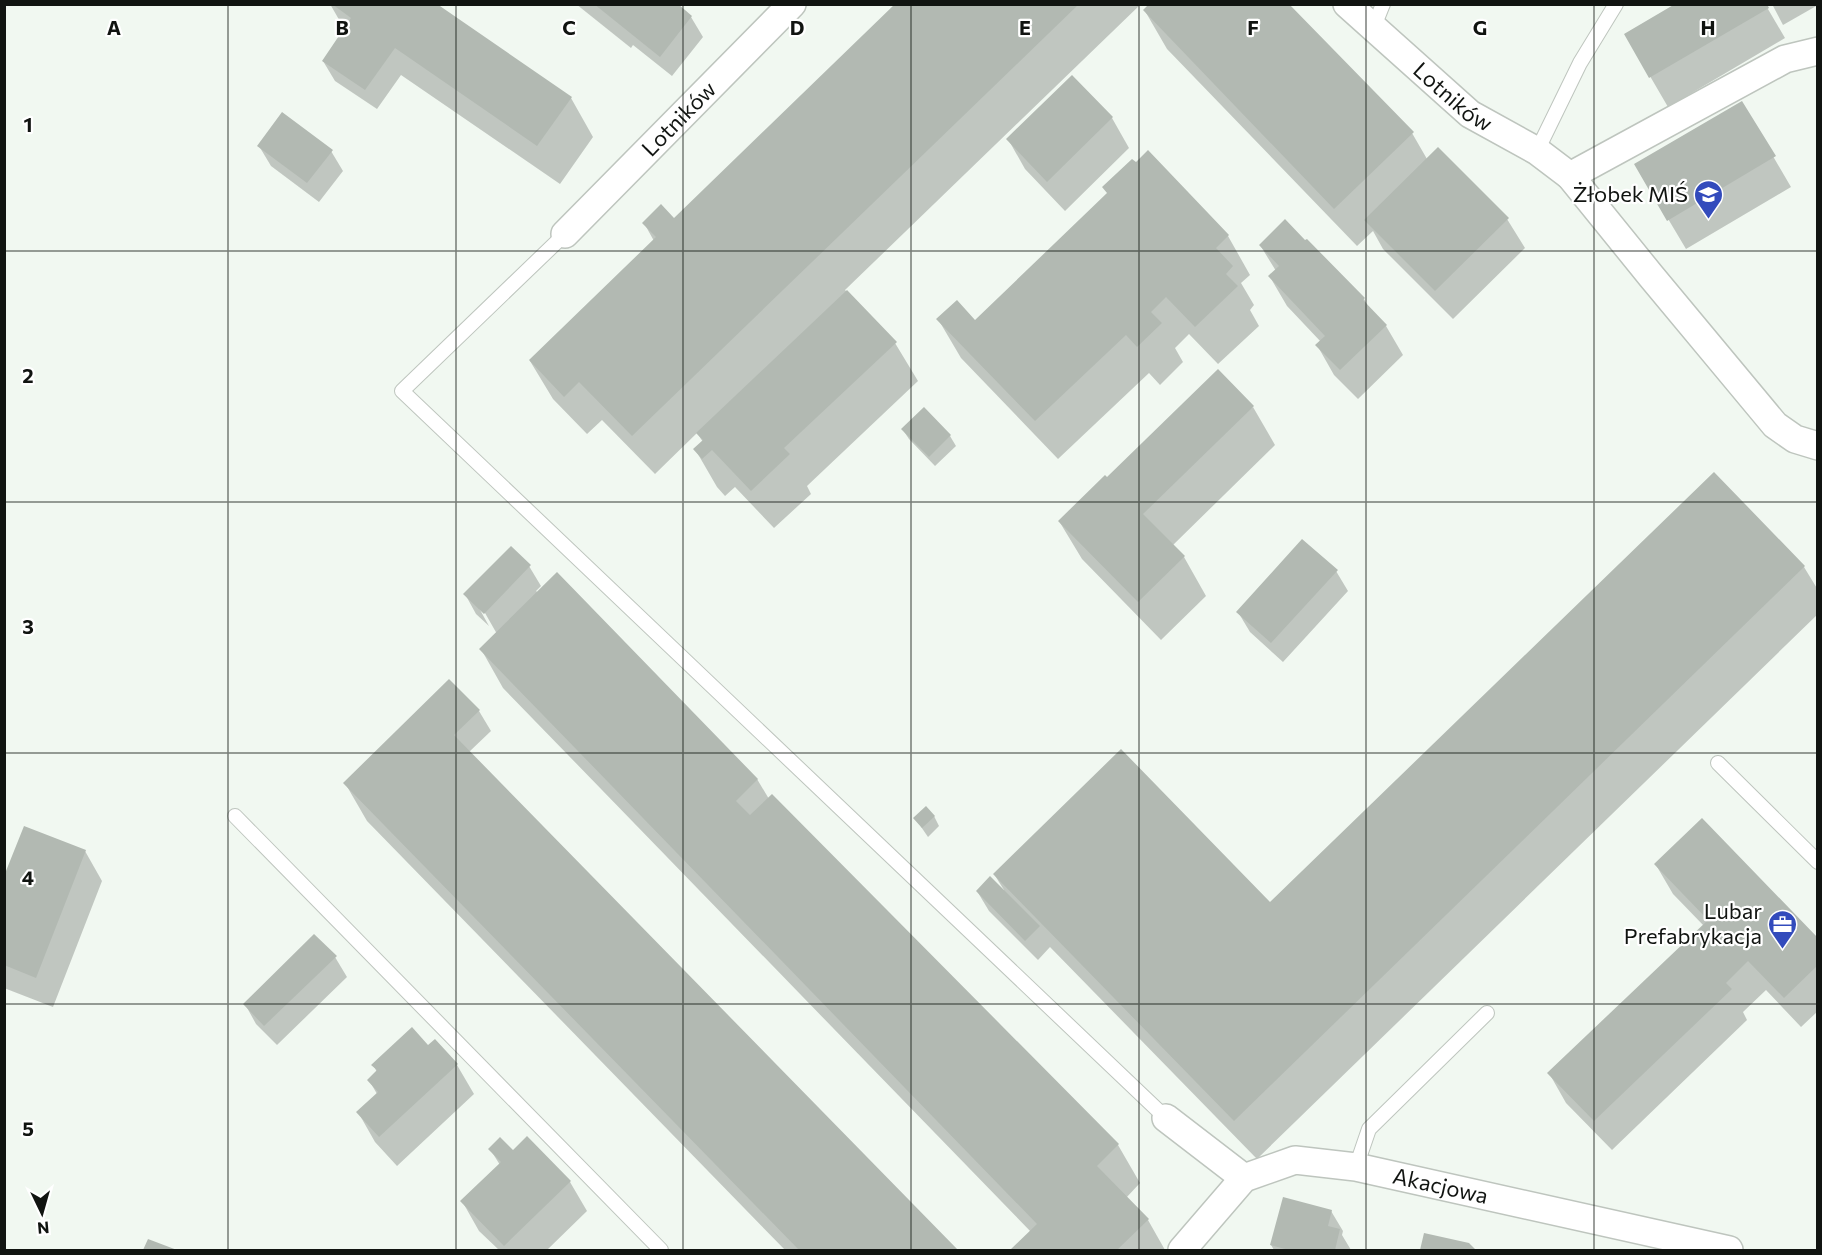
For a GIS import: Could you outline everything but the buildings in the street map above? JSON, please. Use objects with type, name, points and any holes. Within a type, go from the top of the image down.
[{"type":"street","name":"Lotników","points":[[565,234],[792,4]]},
{"type":"street","name":"Lotników","points":[[1347,4],[1378,17],[1470,114],[1537,151],[1570,176],[1775,425],[1795,439],[1818,446]]},
{"type":"street","points":[[1570,176],[1785,59],[1818,51]]},
{"type":"street","points":[[1167,1118],[1244,1178],[1182,1251]]},
{"type":"street","name":"Akacjowa","points":[[1244,1178],[1295,1160],[1356,1167],[1729,1251]]},
{"type":"lane","points":[[1537,151],[1580,63],[1616,4]]},
{"type":"lane","points":[[565,234],[402,391],[1167,1118]]},
{"type":"lane","points":[[1718,763],[1818,862]]},
{"type":"lane","points":[[235,816],[661,1251]]},
{"type":"lane","points":[[1356,1167],[1369,1129],[1487,1013]]},
{"type":"place","name":"Żłobek MIŚ","points":[[1709,220]]},
{"type":"place","name":"Lubar Prefabrykacja","points":[[1783,950]]}]
